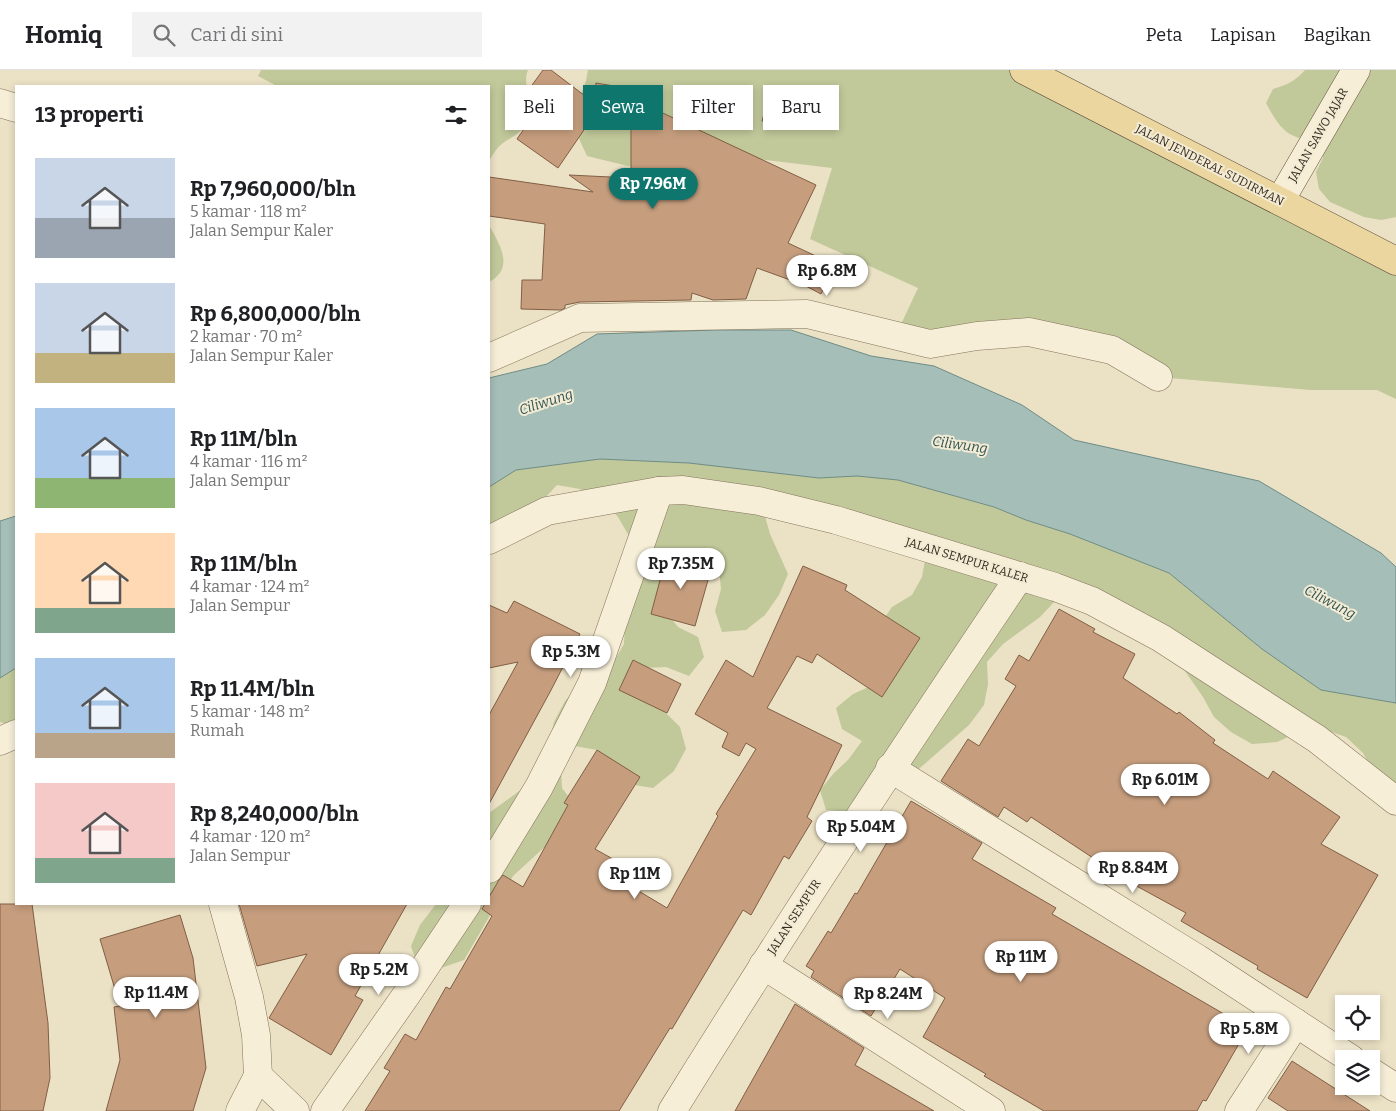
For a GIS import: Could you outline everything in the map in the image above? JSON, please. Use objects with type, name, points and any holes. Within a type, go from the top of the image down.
[{"type":"main road","name":"JALAN JENDERAL SUDIRMAN","points":[[1024,70],[1396,260]]},
{"type":"street","name":"JALAN SAWO JAJAR","points":[[1280,201],[1356,70]]},
{"type":"street","points":[[0,104],[15,108]]},
{"type":"street","points":[[490,358],[580,318],[807,314],[930,344],[977,336],[1029,332],[1112,350],[1158,377]]},
{"type":"street","name":"JALAN SEMPUR KALER","points":[[490,540],[547,511],[659,491],[682,490],[759,502],[836,520],[1055,587],[1092,601],[1160,638],[1317,740],[1396,801]]},
{"type":"street","points":[[490,867],[540,787],[592,683],[659,491]]},
{"type":"street","name":"JALAN SEMPUR","points":[[672,1111],[763,965],[890,768],[1020,576]]},
{"type":"street","points":[[0,741],[15,734]]},
{"type":"street","points":[[890,768],[1198,960],[1337,1050]]},
{"type":"street","points":[[223,905],[249,997],[256,1035],[258,1076],[240,1111]]},
{"type":"street","points":[[325,1111],[466,905]]},
{"type":"street","points":[[763,965],[991,1111]]},
{"type":"street","points":[[1239,1111],[1296,1023]]},
{"type":"street","points":[[258,1076],[295,1111]]},
{"type":"street","points":[[1380,1078],[1396,1088]]},
{"type":"green space","points":[[261,70],[528,70],[526,75],[527,85],[505,85],[505,130],[522,130],[501,145],[490,160],[490,85],[275,85],[258,76]]},
{"type":"green space","points":[[588,70],[1024,70],[1396,260],[1396,399],[1377,390],[1310,390],[1158,377],[1114,351],[896,335],[918,288],[810,239],[832,168],[699,152],[628,166],[587,156],[576,132],[580,98],[583,90],[583,130],[663,130],[663,85],[585,85]]},
{"type":"green space","points":[[1305,70],[1396,70],[1396,217],[1381,220],[1364,217],[1330,202],[1319,189],[1316,172],[1323,158],[1321,142],[1293,136],[1281,127],[1271,113],[1266,103],[1273,89],[1290,82]]},
{"type":"green space","points":[[490,227],[503,256],[502,270],[490,281]]},
{"type":"green space","points":[[600,459],[689,463],[819,478],[857,476],[898,480],[993,507],[1070,534],[1169,573],[1262,649],[1321,690],[1396,703],[1396,806],[1374,774],[1363,753],[1346,737],[1323,729],[1299,732],[1277,742],[1252,744],[1231,732],[1214,717],[1203,697],[1176,658],[1140,626],[1056,600],[1040,617],[1003,644],[987,662],[988,684],[984,705],[969,725],[896,789],[875,803],[850,812],[826,810],[820,790],[848,760],[862,741],[842,729],[836,708],[853,694],[873,685],[881,623],[892,607],[912,595],[922,577],[926,555],[764,513],[770,534],[788,574],[779,595],[765,615],[746,630],[722,632],[715,611],[721,589],[719,568],[699,555],[680,569],[665,611],[678,627],[698,637],[704,657],[689,676],[666,667],[642,668],[665,712],[680,727],[686,749],[674,771],[653,788],[629,784],[597,750],[574,746],[561,767],[562,788],[575,805],[549,843],[513,876],[464,960],[441,968],[418,967],[411,946],[420,925],[435,905],[490,905],[490,812],[533,781],[549,743],[554,722],[565,701],[579,686],[613,663],[624,644],[629,536],[618,517],[603,500],[580,489],[557,485],[541,502],[490,526],[490,486],[516,470]]},
{"type":"green space","points":[[15,669],[15,727],[0,722],[0,678]]},
{"type":"water","name":"Ciliwung","points":[[714,330],[791,330],[871,356],[934,366],[1022,405],[1074,440],[1259,481],[1381,553],[1396,567],[1396,703],[1321,690],[1262,649],[1169,573],[1070,534],[1026,520],[994,507],[898,480],[857,476],[819,478],[689,463],[600,459],[516,470],[490,486],[490,378],[547,364],[597,334]]},
{"type":"water","points":[[15,516],[15,669],[0,678],[0,521]]},
{"type":"building","points":[[543,70],[551,70],[571,85],[532,85]]},
{"type":"building","points":[[573,87],[583,94],[584,130],[558,168],[517,139],[523,130],[573,130]]},
{"type":"building","points":[[663,113],[673,118],[673,130],[699,130],[816,185],[788,243],[835,265],[821,294],[804,285],[757,268],[746,299],[713,300],[692,293],[691,300],[580,302],[565,305],[565,308],[561,310],[521,309],[522,280],[542,280],[545,224],[490,216],[490,177],[593,192],[569,175],[631,178],[631,130],[663,130]]},
{"type":"building","points":[[667,554],[712,566],[695,626],[651,614]]},
{"type":"building","points":[[803,566],[847,585],[845,590],[920,638],[882,697],[817,654],[812,663],[797,656],[767,708],[842,745],[807,817],[812,821],[789,859],[784,856],[751,915],[743,910],[672,1029],[670,1028],[619,1111],[365,1111],[390,1071],[384,1068],[405,1034],[416,1040],[446,987],[450,989],[492,916],[482,909],[484,905],[490,905],[490,895],[499,880],[503,875],[523,887],[568,805],[564,803],[597,750],[640,777],[595,849],[629,868],[622,881],[667,908],[718,816],[716,814],[756,749],[746,743],[739,756],[722,747],[728,733],[695,714],[726,660],[753,677]]},
{"type":"building","points":[[514,601],[580,634],[490,802],[490,713],[518,662],[490,668],[490,605],[507,613]]},
{"type":"building","points":[[1059,609],[1095,629],[1093,632],[1135,654],[1123,678],[1177,714],[1179,712],[1215,740],[1213,743],[1268,779],[1273,771],[1340,817],[1321,844],[1378,875],[1307,998],[1257,969],[1258,966],[1181,921],[1186,913],[1131,883],[1031,817],[1027,822],[1004,807],[998,817],[941,781],[968,739],[979,746],[1016,686],[1005,679],[1019,655],[1029,661]]},
{"type":"building","points":[[633,660],[681,684],[667,713],[619,690]]},
{"type":"building","points":[[911,801],[982,843],[972,859],[1056,908],[1052,914],[1248,1028],[1206,1101],[1203,1100],[1197,1111],[1044,1111],[923,1037],[945,998],[900,969],[871,1016],[811,977],[814,971],[806,966],[828,931],[831,933],[855,893],[857,894]]},
{"type":"building","points":[[0,904],[32,905],[48,1023],[50,1078],[43,1111],[0,1111]]},
{"type":"building","points":[[239,905],[406,905],[355,996],[363,1000],[331,1055],[269,1018],[307,954],[257,966]]},
{"type":"building","points":[[180,915],[193,958],[206,1068],[193,1111],[106,1111],[120,1060],[114,1007],[120,1006],[100,939]]},
{"type":"building","points":[[795,1004],[864,1048],[855,1065],[934,1111],[735,1111]]},
{"type":"building","points":[[1292,1061],[1335,1089],[1335,1095],[1345,1095],[1370,1111],[1288,1111],[1268,1098]]}]
